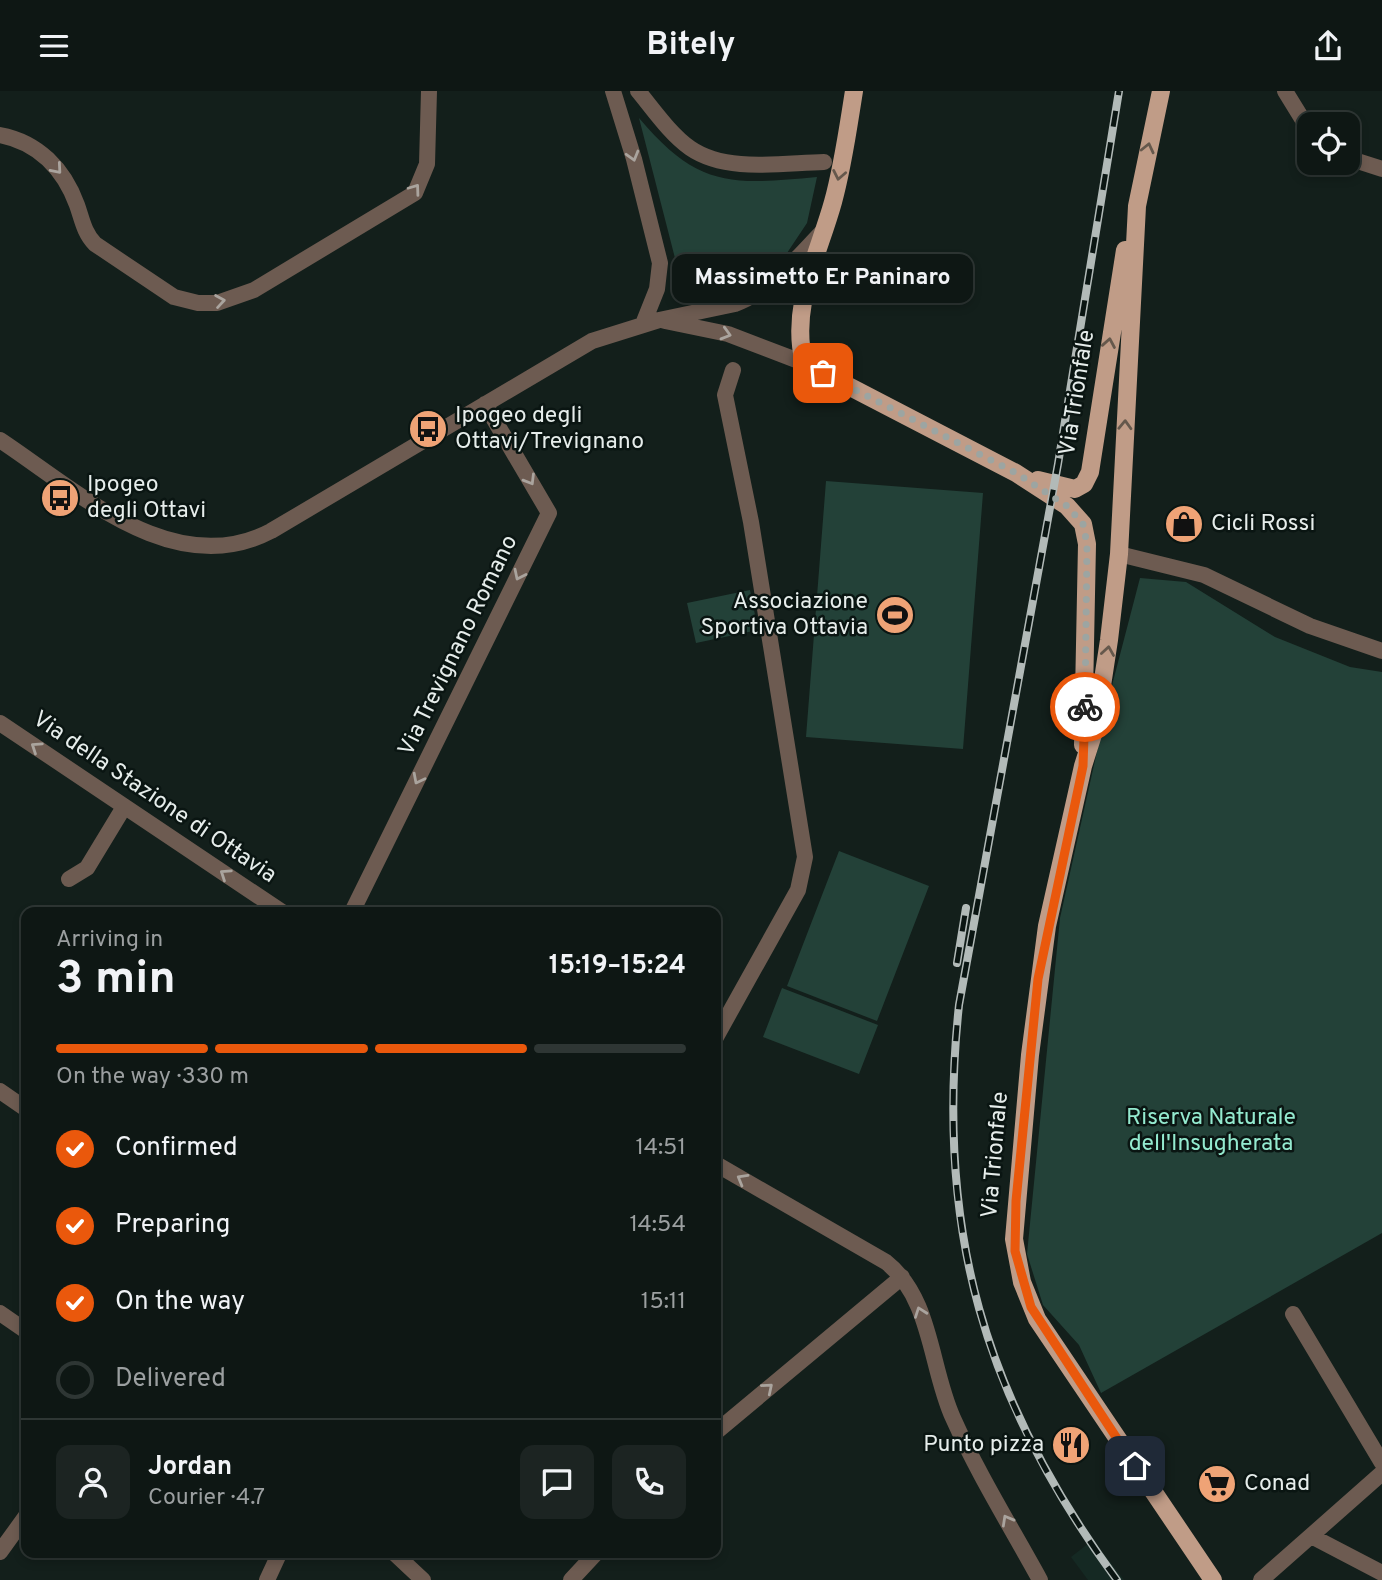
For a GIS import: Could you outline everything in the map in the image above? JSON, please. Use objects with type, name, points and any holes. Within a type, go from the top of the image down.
[{"type":"main road","points":[[854,91],[835,192],[803,300],[799,331],[804,363],[1016,473]]},
{"type":"main road","name":"Via Trionfale","points":[[1016,473],[1070,489],[1081,486],[1088,476],[1125,251],[1161,91]]},
{"type":"main road","name":"Via Trionfale","points":[[1137,206],[1119,554],[1099,713],[1083,766],[1047,926],[1036,999],[1016,1201],[1017,1261],[1026,1296],[1037,1319],[1213,1580]]},
{"type":"main road","name":"Via Trionfale","points":[[1016,473],[1074,512],[1084,527],[1087,648],[1083,766]]},
{"type":"street","points":[[0,135],[27,143],[51,161],[68,182],[85,231],[95,244],[174,297],[198,303],[217,303],[254,291],[415,193],[426,170],[429,91]]},
{"type":"street","points":[[612,91],[634,159],[660,263],[651,322]]},
{"type":"street","points":[[638,91],[681,140],[705,156],[736,163],[824,162]]},
{"type":"street","points":[[1285,91],[1298,112]]},
{"type":"street","points":[[1360,163],[1381,171]]},
{"type":"street","points":[[0,440],[140,530],[188,545],[219,546],[253,540],[592,341],[651,322],[734,305],[750,298],[776,279],[821,233]]},
{"type":"street","points":[[651,322],[729,334],[804,363]]},
{"type":"street","points":[[721,1028],[799,890],[805,857],[751,522],[725,395],[733,370]]},
{"type":"street","name":"Via Trevignano Romano","points":[[354,907],[549,513],[485,404]]},
{"type":"street","points":[[1119,554],[1204,575],[1322,631],[1382,651]]},
{"type":"street","name":"Via della Stazione di Ottavia","points":[[0,723],[274,907]]},
{"type":"street","points":[[69,879],[88,869],[124,807]]},
{"type":"street","points":[[0,1091],[21,1106]]},
{"type":"street","points":[[721,1167],[886,1262],[902,1277],[921,1315],[952,1418],[1040,1580]]},
{"type":"street","points":[[721,1428],[902,1277]]},
{"type":"street","points":[[0,1313],[21,1328]]},
{"type":"street","points":[[1293,1314],[1382,1463]]},
{"type":"street","points":[[1261,1580],[1313,1537],[1382,1473]]},
{"type":"street","points":[[0,1552],[21,1523]]},
{"type":"street","points":[[1313,1537],[1382,1573]]},
{"type":"street","points":[[267,1580],[277,1558]]},
{"type":"street","points":[[400,1558],[424,1580]]},
{"type":"street","points":[[571,1580],[591,1558]]},
{"type":"shaded area","points":[[1093,1540],[1124,1580],[1088,1580],[1071,1557]]},
{"type":"green space","points":[[639,118],[680,158],[699,170],[718,177],[761,181],[817,177],[807,223],[787,253],[756,287],[738,294],[685,282],[676,262]]},
{"type":"green space","name":"Associazione Sportiva Ottavia","points":[[826,481],[983,493],[963,749],[806,737]]},
{"type":"green space","name":"Riserva Naturale dell'Insugherata","points":[[1140,578],[1186,582],[1275,637],[1350,667],[1382,672],[1382,1233],[1101,1393],[1079,1345],[1043,1305],[1027,1254],[1060,918],[1110,693]]},
{"type":"green space","points":[[750,590],[758,630],[696,643],[687,603]]},
{"type":"green space","points":[[839,851],[929,886],[877,1021],[787,986]]},
{"type":"green space","points":[[782,988],[878,1025],[859,1074],[763,1037]]},
{"type":"railway","points":[[1117,1580],[1071,1513],[1033,1445],[1002,1378],[979,1309],[963,1238],[955,1164],[953,1087],[959,1005],[1058,464],[1119,91]]},
{"type":"railway","points":[[957,963],[966,908]]},
{"type":"way so far","points":[[823,373],[1016,473],[1078,515],[1084,527],[1087,544],[1085,707]]},
{"type":"place","name":"Massimetto Er Paninaro","points":[[823,373]]},
{"type":"place","name":"Ipogeo degli Ottavi/Trevignano","points":[[428,429]]},
{"type":"place","name":"Ipogeo degli Ottavi","points":[[60,498]]},
{"type":"place","name":"Cicli Rossi","points":[[1184,524]]},
{"type":"place","name":"Associazione Sportiva Ottavia","points":[[895,615]]},
{"type":"place","name":"Punto pizza","points":[[1071,1445]]},
{"type":"place","name":"Conad","points":[[1217,1484]]},
{"type":"route","points":[[1085,707],[1083,766],[1047,926],[1036,999],[1014,1239],[1026,1296],[1037,1319],[1135,1466]]}]
